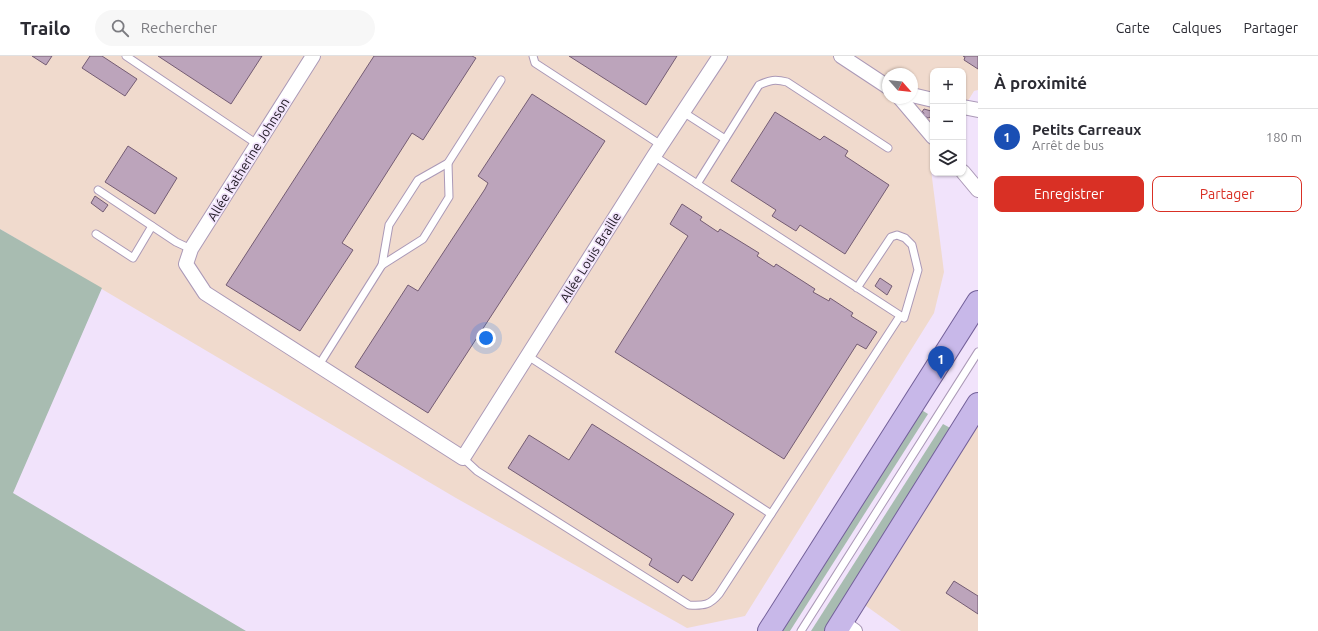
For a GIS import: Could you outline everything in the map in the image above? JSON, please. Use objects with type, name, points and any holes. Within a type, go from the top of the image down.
[{"type":"main road","points":[[770,629],[978,302]]},
{"type":"main road","points":[[844,628],[978,404]]},
{"type":"street","name":"Allée Katherine Johnson","points":[[313,56],[191,249],[186,264],[205,293],[319,365]]},
{"type":"street","name":"Allée Louis Braille","points":[[463,458],[658,150],[720,56]]},
{"type":"street","points":[[841,56],[882,83]]},
{"type":"street","points":[[918,96],[930,99]]},
{"type":"street","points":[[905,104],[930,133]]},
{"type":"street","points":[[966,108],[978,110]]},
{"type":"street","points":[[966,176],[978,190]]},
{"type":"street","points":[[319,365],[463,458]]},
{"type":"lane","points":[[126,56],[257,144]]},
{"type":"lane","points":[[533,56],[535,63],[658,150],[697,184],[900,316],[904,318],[918,270],[912,245],[905,238],[897,235],[891,237],[857,288]]},
{"type":"lane","points":[[319,365],[382,265],[389,225],[418,180],[448,163],[501,80]]},
{"type":"lane","points":[[697,184],[759,85],[769,80],[786,82],[888,148]]},
{"type":"lane","points":[[683,112],[725,139]]},
{"type":"lane","points":[[382,265],[423,240],[449,197],[448,163]]},
{"type":"lane","points":[[98,190],[176,242],[191,249]]},
{"type":"lane","points":[[96,234],[133,258],[152,226]]},
{"type":"lane","points":[[463,458],[478,472],[689,605],[701,606],[712,603],[720,594],[900,316]]},
{"type":"lane","points":[[801,631],[978,352]]},
{"type":"lane","points":[[528,356],[771,514]]},
{"type":"shaded area","points":[[0,56],[978,56],[978,90],[974,91],[966,104],[966,68],[930,68],[930,176],[932,176],[944,272],[934,313],[745,616],[687,628],[456,498],[0,229]]},
{"type":"shaded area","points":[[978,421],[978,631],[901,631],[862,603]]},
{"type":"green space","points":[[0,229],[102,288],[13,493],[246,631],[0,631]]},
{"type":"green space","points":[[920,409],[928,414],[790,631],[779,631]]},
{"type":"green space","points":[[943,424],[952,429],[824,631],[811,631]]},
{"type":"building","points":[[32,56],[52,56],[46,65]]},
{"type":"building","points":[[90,56],[102,56],[137,79],[125,96],[82,68]]},
{"type":"building","points":[[158,56],[262,56],[231,104]]},
{"type":"building","points":[[374,56],[472,56],[476,58],[423,140],[412,133],[342,243],[353,250],[300,331],[226,285]]},
{"type":"building","points":[[569,56],[677,56],[646,105]]},
{"type":"building","points":[[963,56],[978,56],[978,69],[964,60],[965,57]]},
{"type":"building","points":[[532,94],[605,141],[428,413],[355,367],[408,285],[418,291],[485,189],[488,183],[478,176]]},
{"type":"building","points":[[924,109],[930,111],[930,117],[928,118],[923,115],[924,113],[922,112]]},
{"type":"building","points":[[775,112],[820,140],[824,136],[848,151],[845,156],[889,185],[845,254],[800,225],[796,231],[772,216],[776,210],[731,181]]},
{"type":"building","points":[[128,146],[177,178],[155,214],[105,182]]},
{"type":"building","points":[[95,196],[108,205],[103,212],[91,203]]},
{"type":"building","points":[[682,204],[702,217],[700,220],[718,232],[720,229],[759,253],[757,256],[774,267],[776,264],[815,289],[813,292],[829,301],[830,298],[853,313],[851,316],[877,332],[866,349],[857,344],[784,459],[615,352],[688,236],[670,224]]},
{"type":"building","points":[[880,278],[892,286],[887,295],[875,286]]},
{"type":"building","points":[[592,424],[734,514],[692,581],[683,575],[678,583],[649,565],[652,559],[508,468],[529,435],[569,460]]},
{"type":"building","points":[[954,581],[978,596],[978,614],[946,593]]},
{"type":"place","name":"Petits Carreaux","points":[[941,379]]}]
